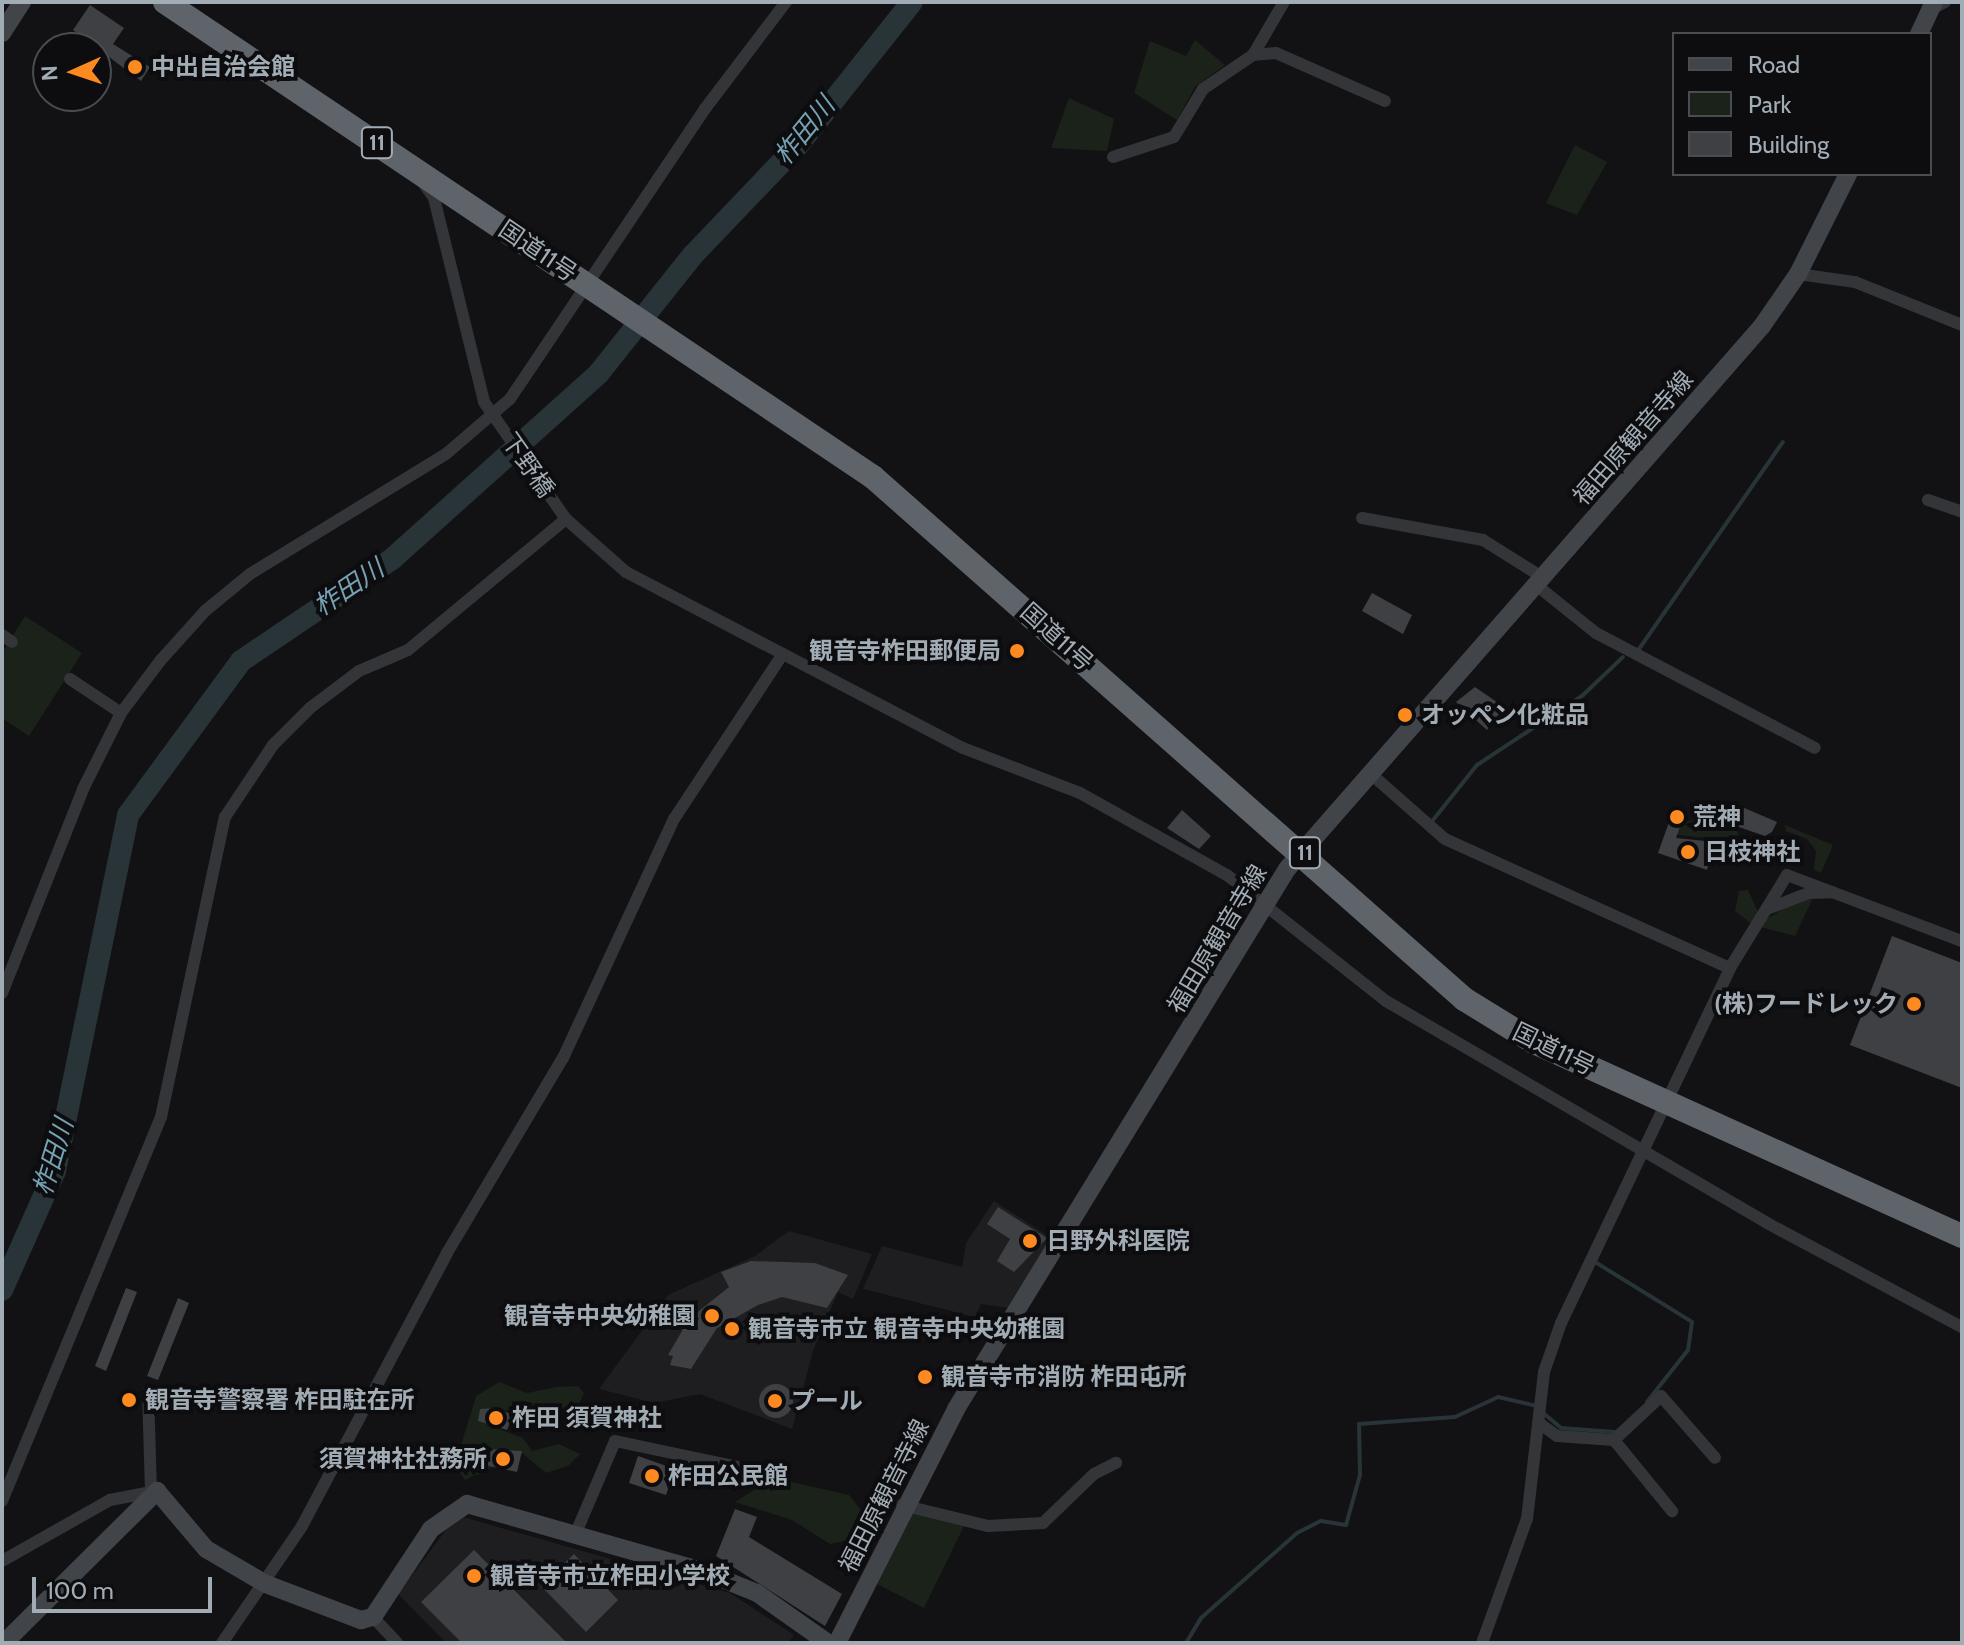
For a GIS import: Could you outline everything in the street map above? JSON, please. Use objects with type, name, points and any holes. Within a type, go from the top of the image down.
[{"type":"highway","name":"国道11号","points":[[165,2],[712,367],[884,486],[1303,851],[1464,999],[1534,1042],[1962,1236]]},
{"type":"main road","points":[[2,33],[22,2]]},
{"type":"main road","points":[[1920,32],[1937,5]]},
{"type":"main road","name":"福田原観音寺線","points":[[837,1643],[902,1505],[1266,901],[1303,851],[1703,396],[1798,274],[1847,176]]},
{"type":"main road","points":[[4,1643],[151,1492],[162,1493],[206,1549],[266,1584],[361,1620],[373,1617],[431,1529],[457,1505],[479,1505],[757,1593],[828,1643]]},
{"type":"street","points":[[2,993],[83,789],[121,713],[205,611],[250,574],[446,454],[490,411],[510,399],[704,110],[786,2]]},
{"type":"street","points":[[1113,157],[1174,137],[1203,89],[1253,55],[1284,2]]},
{"type":"street","points":[[1253,55],[1276,53],[1385,101]]},
{"type":"street","points":[[410,164],[434,198],[490,411]]},
{"type":"street","points":[[1798,274],[1855,282],[1962,325]]},
{"type":"street","name":"下野橋","points":[[490,411],[566,519],[626,572],[781,657],[963,748],[1080,793],[1266,901],[1386,1001],[1648,1150],[1767,1223],[1962,1327]]},
{"type":"street","points":[[1928,500],[1962,512]]},
{"type":"street","points":[[1362,518],[1483,540],[1539,581],[1596,633],[1815,748]]},
{"type":"street","points":[[2,1501],[161,1117],[225,817],[273,745],[310,708],[359,671],[408,650],[566,519]]},
{"type":"street","points":[[222,1643],[266,1584],[447,1253],[563,1058],[674,819],[781,657]]},
{"type":"street","points":[[70,679],[121,713]]},
{"type":"street","points":[[1371,774],[1445,839],[1730,968]]},
{"type":"street","points":[[1482,1643],[1527,1519],[1544,1372],[1561,1323],[1648,1150],[1730,968],[1787,875],[1840,892],[1962,941]]},
{"type":"street","points":[[1767,909],[1809,893],[1840,892]]},
{"type":"street","points":[[2,1561],[110,1500],[151,1492],[148,1392]]},
{"type":"street","points":[[1614,1440],[1661,1396],[1715,1458]]},
{"type":"street","points":[[1539,1423],[1557,1436],[1614,1440],[1672,1511]]},
{"type":"street","points":[[575,1535],[615,1441],[748,1469]]},
{"type":"street","points":[[902,1505],[988,1526],[1043,1523],[1104,1466],[1116,1463]]},
{"type":"street","points":[[373,1617],[397,1643]]},
{"type":"shaded area","points":[[994,1201],[1051,1238],[1008,1308],[981,1304],[975,1317],[863,1289],[882,1246],[962,1267],[966,1243]]},
{"type":"shaded area","name":"観音寺市立 観音寺中央幼稚園","points":[[789,1231],[872,1254],[853,1299],[838,1292],[813,1351],[792,1429],[700,1394],[654,1403],[599,1389],[668,1295],[755,1256]]},
{"type":"shaded area","points":[[463,1517],[730,1593],[794,1635],[788,1643],[446,1643],[398,1594],[451,1523]]},
{"type":"green space","points":[[1195,40],[1225,65],[1195,87],[1177,120],[1134,93],[1150,41],[1186,56]]},
{"type":"green space","points":[[1069,98],[1114,119],[1107,151],[1051,148]]},
{"type":"green space","points":[[1575,145],[1607,162],[1577,215],[1546,203]]},
{"type":"green space","points":[[25,616],[82,653],[29,736],[2,718],[2,653]]},
{"type":"green space","points":[[1717,816],[1735,820],[1740,842],[1729,849],[1716,839],[1671,834],[1669,825]]},
{"type":"green space","points":[[1785,825],[1833,845],[1821,873],[1814,870],[1816,851],[1807,839],[1786,831]]},
{"type":"green space","points":[[1748,890],[1762,921],[1807,896],[1812,900],[1795,936],[1753,925],[1735,911],[1739,891]]},
{"type":"green space","points":[[499,1382],[527,1393],[578,1386],[584,1393],[574,1414],[506,1410],[484,1423],[523,1438],[532,1451],[559,1444],[580,1454],[568,1466],[546,1473],[522,1453],[465,1480],[455,1465],[476,1396]]},
{"type":"green space","points":[[773,1478],[849,1495],[868,1519],[858,1538],[830,1544],[792,1520],[735,1502]]},
{"type":"green space","points":[[914,1512],[964,1526],[924,1608],[877,1584]]},
{"type":"building","points":[[90,5],[124,28],[113,44],[150,67],[141,81],[112,59],[112,32],[73,30]]},
{"type":"building","points":[[1372,593],[1412,615],[1403,634],[1362,611]]},
{"type":"building","points":[[1475,687],[1504,707],[1487,730],[1456,702]]},
{"type":"building","points":[[1735,804],[1777,822],[1772,832],[1765,836],[1727,823]]},
{"type":"building","points":[[1182,810],[1211,836],[1199,849],[1167,828]]},
{"type":"building","name":"日枝神社","points":[[1673,811],[1684,815],[1676,838],[1715,842],[1716,863],[1709,862],[1707,870],[1658,853]]},
{"type":"building","name":"(株)フードレック","points":[[1892,936],[1962,963],[1962,1088],[1850,1045]]},
{"type":"building","name":"日野外科医院","points":[[998,1207],[1047,1238],[1014,1272],[997,1261],[1010,1239],[987,1224]]},
{"type":"building","name":"観音寺中央幼稚園","points":[[751,1261],[815,1263],[848,1275],[827,1308],[782,1297],[758,1305],[717,1328],[691,1369],[670,1365],[673,1356],[668,1355],[689,1319],[729,1287],[721,1272]]},
{"type":"building","points":[[126,1288],[137,1292],[106,1371],[95,1366]]},
{"type":"building","points":[[178,1298],[189,1303],[158,1380],[147,1376]]},
{"type":"building","name":"プール","points":[[776,1384],[788,1389],[793,1401],[788,1413],[776,1418],[764,1413],[759,1401],[764,1389]]},
{"type":"building","name":"柞田 須賀神社","points":[[496,1408],[513,1415],[507,1430],[478,1421],[480,1409]]},
{"type":"building","name":"須賀神社社務所","points":[[488,1449],[522,1451],[517,1472],[484,1465]]},
{"type":"building","name":"柞田公民館","points":[[638,1456],[675,1469],[666,1495],[629,1483]]},
{"type":"building","points":[[735,1509],[757,1517],[749,1537],[842,1594],[825,1626],[716,1556]]},
{"type":"building","name":"観音寺市立柞田小学校","points":[[474,1550],[567,1643],[462,1643],[421,1602]]},
{"type":"building","name":"観音寺市立柞田小学校","points":[[574,1554],[618,1600],[586,1632],[541,1586]]},
{"type":"waterway","name":"柞田川","points":[[2,1290],[55,1171],[128,815],[241,661],[392,559],[599,373],[693,255],[799,144],[912,2]]},
{"type":"waterway","points":[[1639,649],[1783,442]]},
{"type":"waterway","points":[[1433,820],[1477,765],[1583,695],[1623,657]]},
{"type":"waterway","points":[[1595,1262],[1692,1322],[1688,1350],[1647,1402]]},
{"type":"waterway","points":[[1186,1643],[1201,1618],[1297,1533],[1321,1521],[1346,1525],[1360,1475],[1359,1424],[1455,1417],[1498,1397],[1536,1406]]},
{"type":"waterway","points":[[1542,1412],[1561,1428],[1615,1432]]},
{"type":"place","name":"中出自治会館","points":[[135,67]]},
{"type":"place","name":"観音寺柞田郵便局","points":[[1017,651]]},
{"type":"place","name":"オッペン化粧品","points":[[1405,715]]},
{"type":"place","name":"荒神","points":[[1677,817]]},
{"type":"place","name":"日枝神社","points":[[1688,852]]},
{"type":"place","name":"(株)フードレック","points":[[1914,1004]]},
{"type":"place","name":"日野外科医院","points":[[1030,1241]]},
{"type":"place","name":"観音寺中央幼稚園","points":[[712,1316]]},
{"type":"place","name":"観音寺市立 観音寺中央幼稚園","points":[[732,1329]]},
{"type":"place","name":"観音寺市消防 柞田屯所","points":[[925,1377]]},
{"type":"place","name":"観音寺警察署 柞田駐在所","points":[[129,1400]]},
{"type":"place","name":"プール","points":[[775,1401]]},
{"type":"place","name":"柞田 須賀神社","points":[[496,1418]]},
{"type":"place","name":"須賀神社社務所","points":[[503,1459]]},
{"type":"place","name":"柞田公民館","points":[[652,1476]]},
{"type":"place","name":"観音寺市立柞田小学校","points":[[474,1576]]}]
